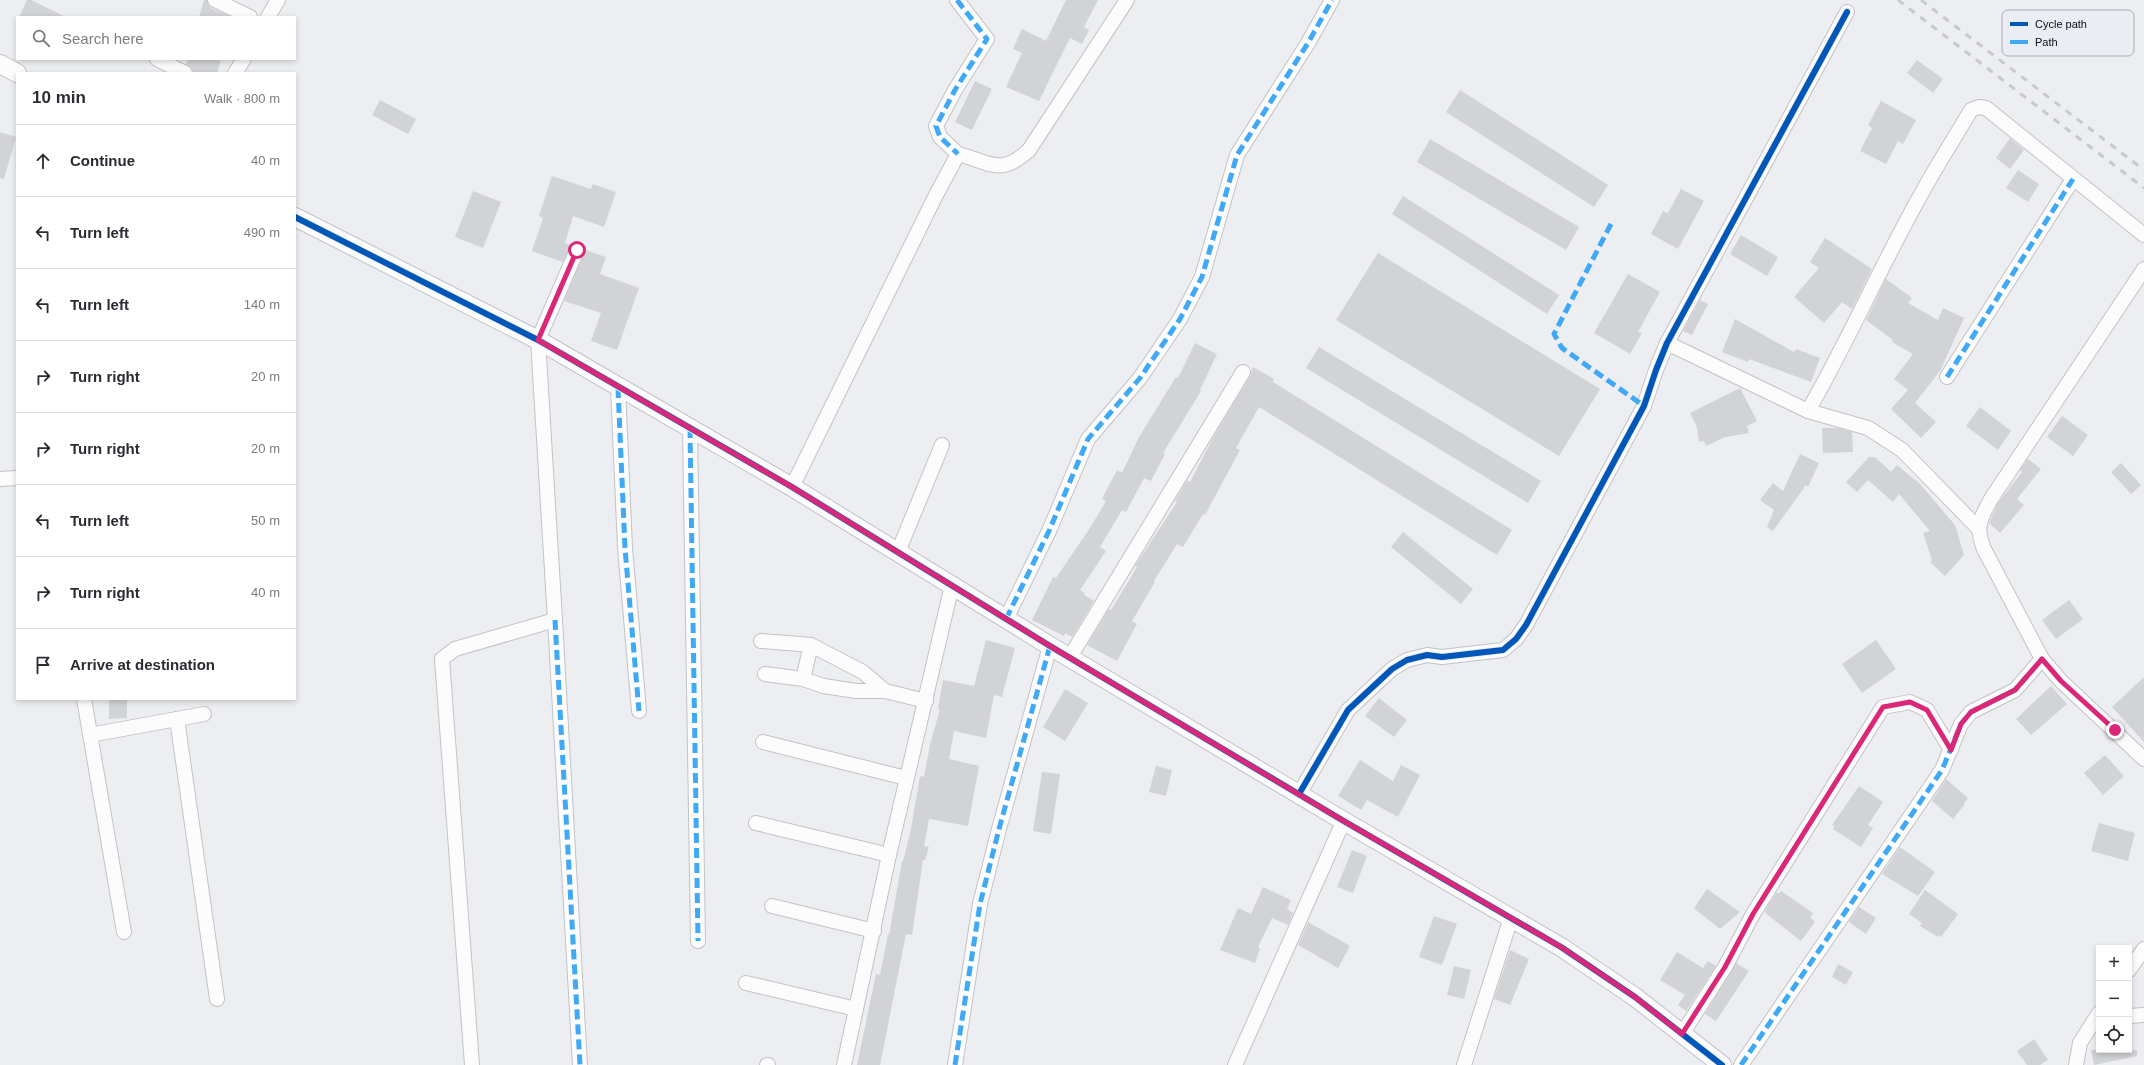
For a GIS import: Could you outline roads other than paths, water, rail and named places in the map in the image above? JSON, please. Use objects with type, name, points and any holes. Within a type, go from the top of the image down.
[{"type":"street","points":[[215,0],[248,16]]},
{"type":"street","points":[[269,16],[278,0]]},
{"type":"street","points":[[957,0],[988,39],[955,90],[936,126],[940,137],[958,154],[999,166],[1010,165],[1020,159],[1028,150],[1127,0]]},
{"type":"street","points":[[1006,619],[1055,518],[1088,439],[1140,378],[1180,319],[1202,276],[1237,155],[1308,43],[1332,0]]},
{"type":"street","points":[[1300,794],[1348,710],[1392,669],[1408,660],[1427,655],[1442,657],[1503,650],[1516,639],[1530,618],[1644,406],[1656,370],[1667,344],[1847,12]]},
{"type":"street","points":[[159,60],[183,72]]},
{"type":"street","points":[[236,72],[243,60]]},
{"type":"street","points":[[0,64],[16,72]]},
{"type":"street","points":[[1808,410],[1839,357],[1860,312],[1919,198],[1971,110],[1979,107],[1986,108],[2144,235]]},
{"type":"street","points":[[792,487],[935,197],[958,154]]},
{"type":"street","points":[[1947,377],[2073,179]]},
{"type":"street","points":[[296,218],[538,340],[618,388],[792,487],[1050,646],[1561,947],[1629,993],[1682,1034],[1714,1063]]},
{"type":"street","points":[[577,250],[538,340],[580,1065]]},
{"type":"street","points":[[2144,269],[1990,499],[1981,516],[1978,528],[1979,537],[1984,549],[2042,659],[2061,681],[2144,759]]},
{"type":"street","points":[[1667,344],[1808,410],[1868,428],[1902,450],[1978,528]]},
{"type":"street","points":[[1070,657],[1243,372]]},
{"type":"street","points":[[618,388],[626,548],[640,711]]},
{"type":"street","points":[[690,428],[698,941]]},
{"type":"street","points":[[898,552],[942,445]]},
{"type":"street","points":[[0,479],[16,478]]},
{"type":"street","points":[[844,1065],[906,778],[926,701],[952,585]]},
{"type":"street","points":[[472,1065],[442,659],[455,648],[555,620]]},
{"type":"street","points":[[761,642],[811,645],[863,672],[885,691]]},
{"type":"street","points":[[803,678],[811,645]]},
{"type":"street","points":[[955,1065],[980,904],[1050,646]]},
{"type":"street","points":[[1741,1065],[1942,770],[1961,724],[1971,712],[2015,690],[2042,659]]},
{"type":"street","points":[[765,674],[803,678],[824,686],[856,691],[885,691],[926,701]]},
{"type":"street","points":[[84,700],[124,932]]},
{"type":"street","points":[[1682,1034],[1725,967],[1753,914],[1883,707],[1910,702],[1927,710],[1951,750]]},
{"type":"street","points":[[90,735],[204,714]]},
{"type":"street","points":[[177,719],[217,999]]},
{"type":"street","points":[[763,742],[906,778]]},
{"type":"street","points":[[1235,1065],[1344,820]]},
{"type":"street","points":[[756,823],[889,854]]},
{"type":"street","points":[[772,906],[874,931]]},
{"type":"street","points":[[1464,1065],[1511,918]]},
{"type":"street","points":[[2132,966],[2144,949]]},
{"type":"street","points":[[746,983],[856,1009]]},
{"type":"street","points":[[2132,1016],[2144,1015]]},
{"type":"street","points":[[2076,1065],[2080,1043],[2096,1020]]},
{"type":"railway","points":[[1898,0],[2144,188]]},
{"type":"railway","points":[[1921,0],[2144,170]]}]
